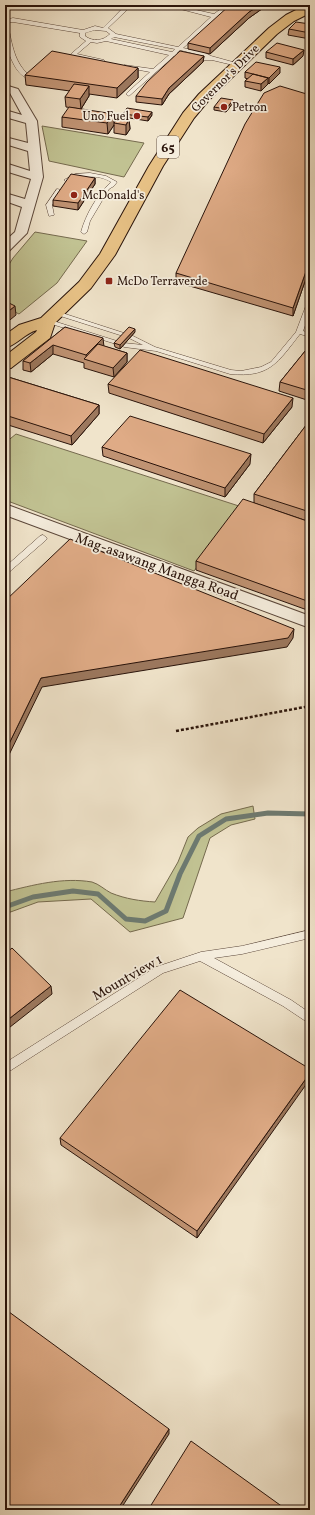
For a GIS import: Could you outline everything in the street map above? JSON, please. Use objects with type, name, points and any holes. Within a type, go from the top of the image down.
[{"type":"highway","name":"Governor's Drive","points":[[5,364],[44,334],[52,317],[84,285],[99,267],[160,160],[188,116],[204,97],[237,64],[282,24],[310,8]]},
{"type":"highway","name":"Governor's Drive","points":[[5,343],[25,328],[52,317]]},
{"type":"street","points":[[5,248],[30,205],[37,177],[32,121],[9,90]]},
{"type":"street","points":[[5,113],[32,121]]},
{"type":"street","points":[[5,140],[35,149]]},
{"type":"street","points":[[5,167],[37,177]]},
{"type":"street","points":[[5,197],[30,205]]},
{"type":"street","name":"Mag-asawang Mangga Road","points":[[5,509],[310,622]]},
{"type":"lane","points":[[104,28],[129,5]]},
{"type":"lane","points":[[168,5],[215,16]]},
{"type":"lane","points":[[129,94],[215,16],[230,5]]},
{"type":"lane","points":[[5,22],[13,20],[83,32],[95,28],[104,28],[113,34],[201,53],[212,58],[237,64]]},
{"type":"lane","points":[[5,25],[9,45],[19,69],[28,78]]},
{"type":"lane","points":[[83,32],[82,36],[89,41],[97,42],[107,40],[180,56]]},
{"type":"lane","points":[[107,40],[113,34]]},
{"type":"lane","points":[[89,41],[73,55],[110,62]]},
{"type":"lane","points":[[187,57],[212,58]]},
{"type":"lane","points":[[117,64],[153,71]]},
{"type":"lane","points":[[52,215],[49,205],[67,179],[77,174],[109,178],[114,182],[107,188],[87,220],[84,232]]},
{"type":"lane","points":[[97,176],[107,188]]},
{"type":"lane","points":[[52,317],[128,336],[157,349],[230,372],[241,373],[263,368],[274,363],[299,332],[310,303]]},
{"type":"lane","points":[[52,317],[121,344],[157,349]]},
{"type":"lane","points":[[299,332],[310,335]]},
{"type":"lane","points":[[5,572],[43,538]]},
{"type":"lane","name":"Mountview 1","points":[[5,1069],[160,970],[201,956],[242,950],[310,934]]},
{"type":"lane","points":[[201,956],[287,1003],[310,1019]]},
{"type":"path","points":[[176,731],[310,706]]},
{"type":"green space","points":[[42,126],[144,143],[124,177],[49,161]]},
{"type":"green space","points":[[35,232],[87,241],[57,283],[19,314],[5,307],[5,271],[13,258]]},
{"type":"green space","points":[[16,434],[242,507],[194,571],[5,500],[5,443]]},
{"type":"green space","points":[[253,806],[255,819],[231,825],[210,838],[183,918],[130,932],[91,899],[38,902],[5,914],[5,892],[37,884],[70,880],[92,882],[117,895],[155,902],[178,862],[188,837],[198,828],[221,814]]},
{"type":"building","points":[[230,5],[260,5],[249,12],[210,48],[188,43]]},
{"type":"building","points":[[296,22],[310,24],[310,33],[289,29]]},
{"type":"building","points":[[277,43],[304,50],[293,59],[266,52]]},
{"type":"building","points":[[52,51],[138,68],[117,88],[25,75]]},
{"type":"building","points":[[180,51],[204,56],[169,88],[162,99],[136,96],[147,82]]},
{"type":"building","points":[[256,62],[280,67],[269,78],[245,72]]},
{"type":"building","points":[[253,74],[268,78],[261,84],[245,81]]},
{"type":"building","points":[[74,84],[89,86],[80,99],[65,97]]},
{"type":"building","points":[[280,86],[310,95],[310,260],[293,308],[176,273],[245,124],[264,93]]},
{"type":"building","points":[[221,98],[233,100],[226,109],[214,107]]},
{"type":"building","points":[[69,107],[114,114],[107,123],[62,117]]},
{"type":"building","points":[[127,108],[152,112],[148,117],[123,114]]},
{"type":"building","points":[[118,118],[129,119],[126,125],[114,123]]},
{"type":"building","name":"McDonald's","points":[[71,174],[95,178],[78,203],[53,200]]},
{"type":"building","points":[[5,301],[15,306],[5,314]]},
{"type":"building","points":[[65,327],[103,338],[86,355],[53,345],[30,363],[23,361]]},
{"type":"building","points":[[129,327],[135,329],[120,345],[114,343]]},
{"type":"building","points":[[98,344],[127,353],[113,368],[84,359]]},
{"type":"building","points":[[310,345],[310,391],[280,382]]},
{"type":"building","points":[[140,350],[293,398],[264,434],[108,384]]},
{"type":"building","points":[[5,376],[99,405],[71,436],[5,415]]},
{"type":"building","points":[[130,416],[251,454],[225,488],[102,447]]},
{"type":"building","points":[[310,420],[310,512],[254,494]]},
{"type":"building","points":[[243,499],[310,522],[310,602],[196,561]]},
{"type":"building","points":[[70,539],[294,629],[288,638],[41,678],[5,752],[5,601]]},
{"type":"building","points":[[12,948],[51,986],[5,1022],[5,954]]},
{"type":"building","points":[[180,990],[310,1069],[310,1073],[197,1231],[60,1138]]},
{"type":"building","points":[[5,1309],[169,1429],[117,1510],[5,1510]]},
{"type":"building","points":[[191,1441],[287,1510],[148,1510]]},
{"type":"waterway","points":[[5,907],[33,897],[73,891],[98,894],[126,919],[145,921],[166,911],[180,874],[199,836],[226,819],[268,813],[310,814]]},
{"type":"place","name":"Petron","points":[[224,107]]},
{"type":"place","name":"Uno Fuel","points":[[137,116]]},
{"type":"place","name":"McDonald's","points":[[74,195]]},
{"type":"place","name":"McDo Terraverde","points":[[109,281]]}]
